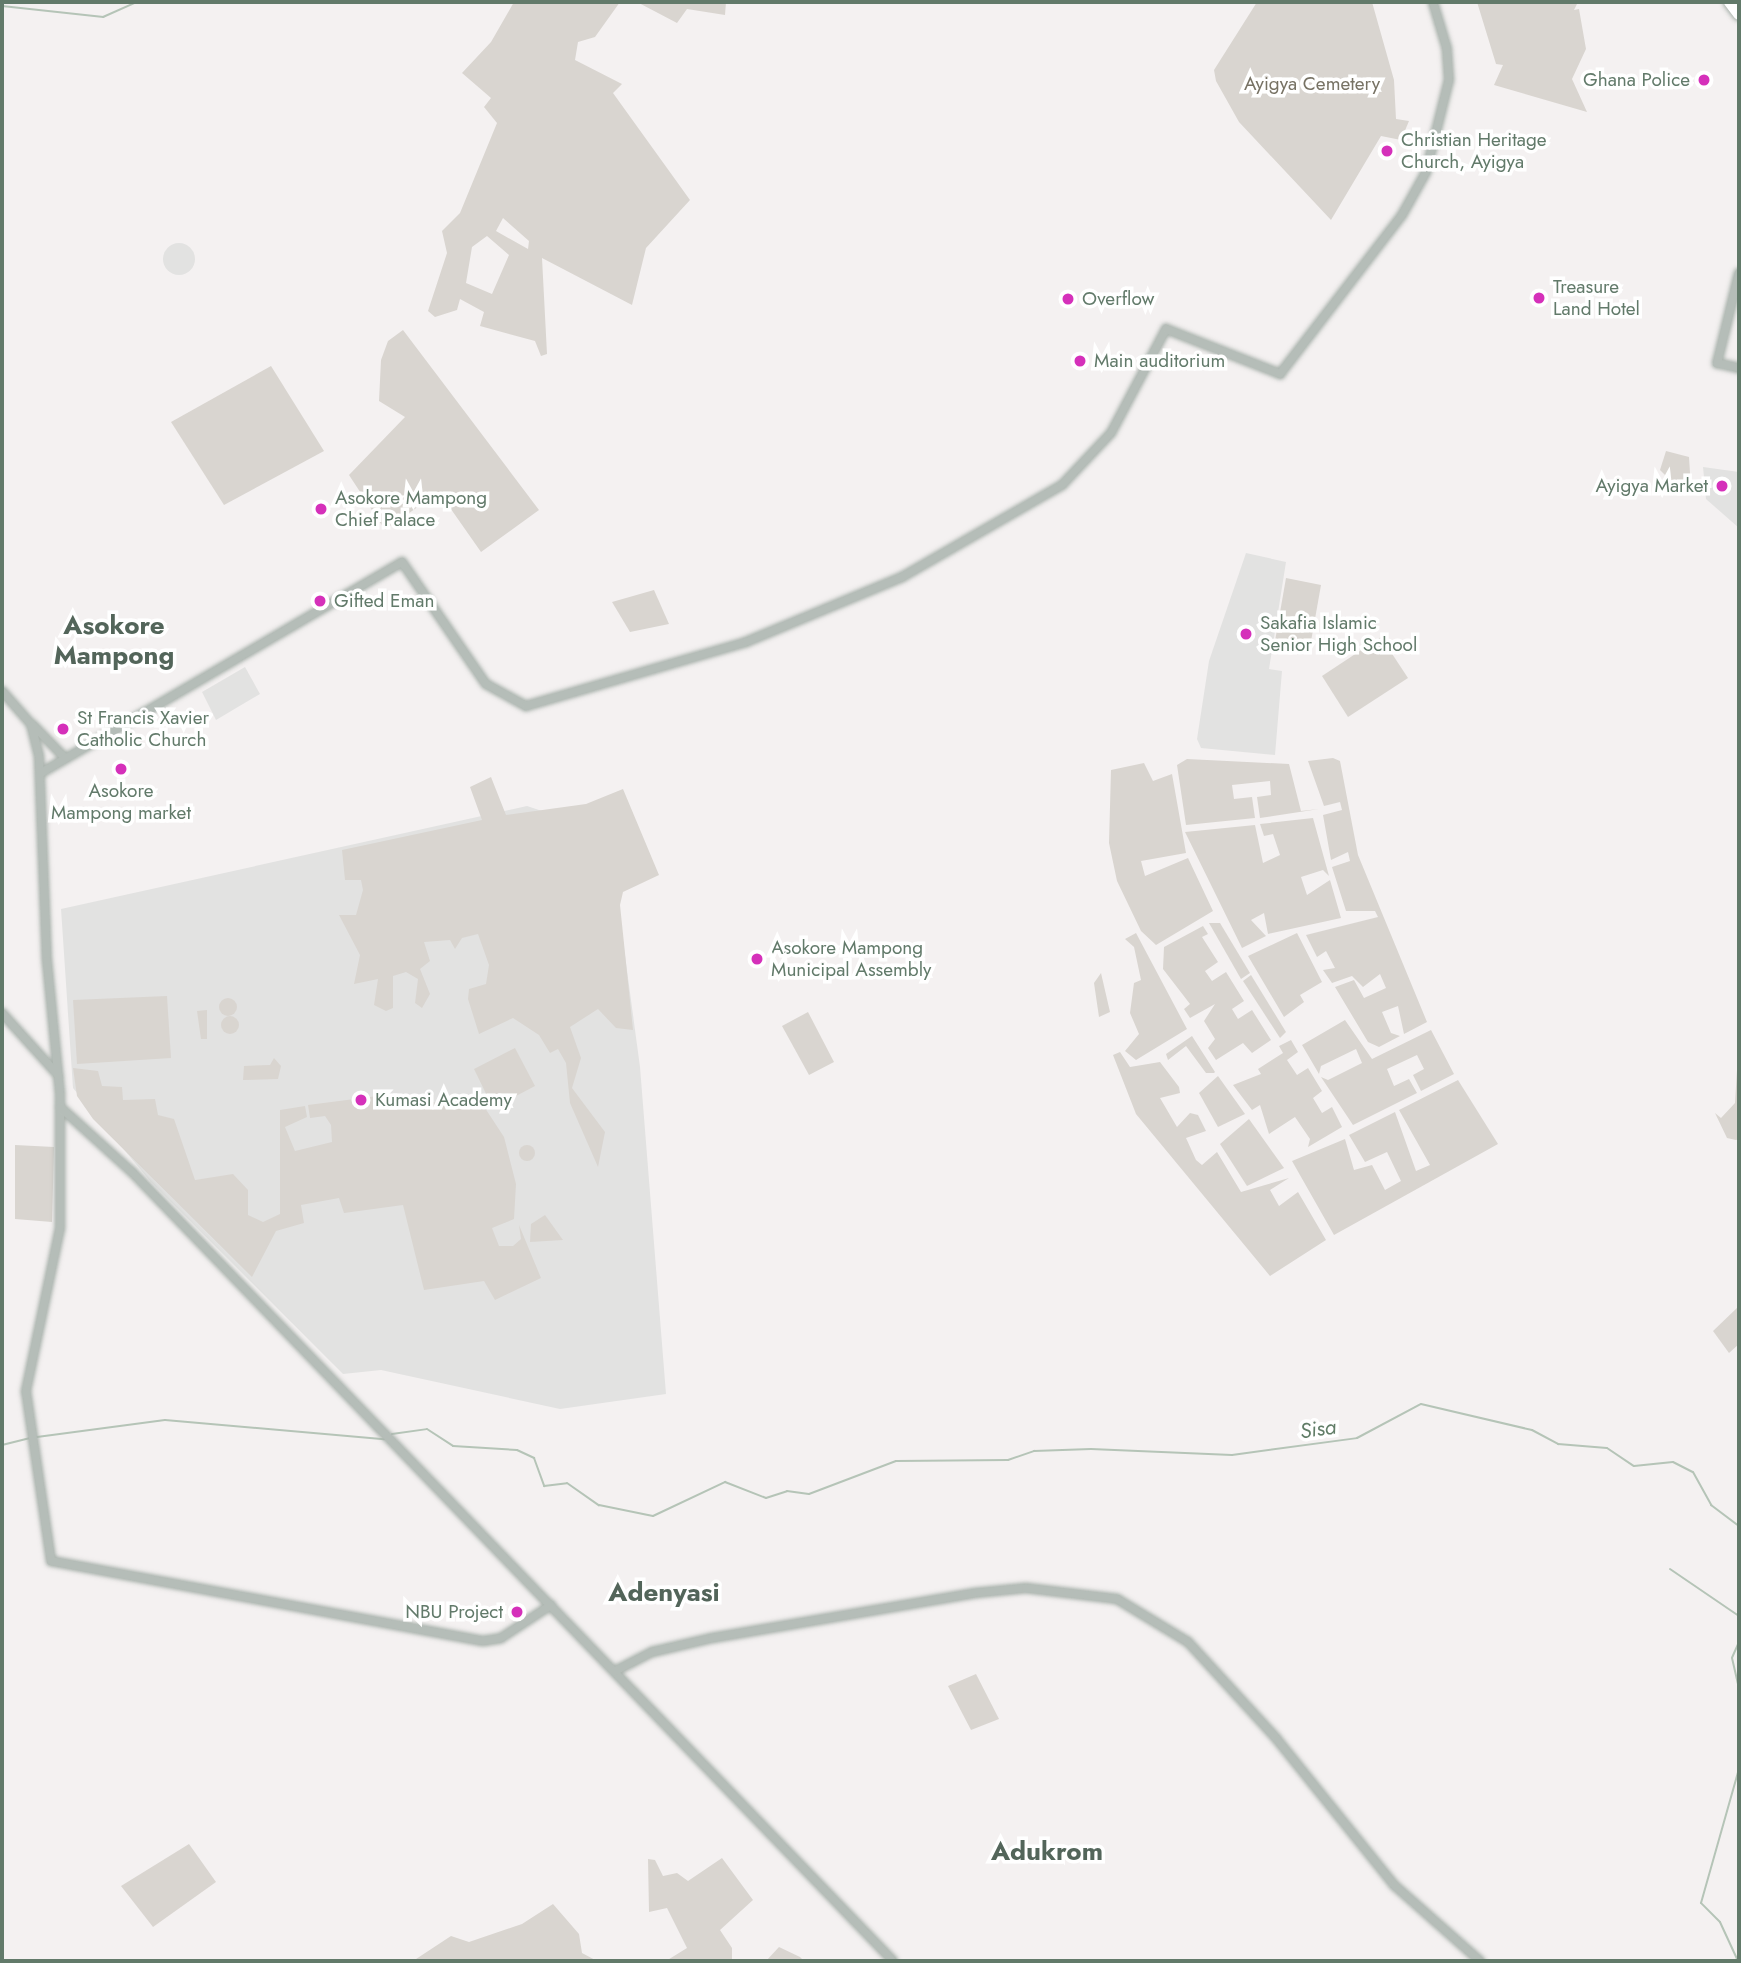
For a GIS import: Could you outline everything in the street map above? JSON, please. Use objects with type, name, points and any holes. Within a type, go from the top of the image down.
[{"type":"highway","points":[[1730,2],[1739,14]]},
{"type":"street","points":[[41,773],[402,562],[485,684],[526,705],[746,642],[893,582],[1062,485],[1111,433],[1166,329],[1280,374],[1402,215],[1429,163],[1444,116],[1449,66],[1433,2]]},
{"type":"street","points":[[1739,273],[1717,363],[1739,369]]},
{"type":"street","points":[[2,691],[65,758]]},
{"type":"street","points":[[31,724],[41,773],[47,961],[60,1107],[60,1228],[30,1355],[30,1443],[51,1561],[483,1641],[501,1638],[551,1605]]},
{"type":"street","points":[[2,1013],[58,1075]]},
{"type":"street","points":[[60,1107],[394,1441],[893,1961]]},
{"type":"street","points":[[615,1671],[652,1652],[724,1636],[975,1594],[1026,1588],[1118,1599],[1188,1642],[1276,1738],[1407,1899],[1480,1961]]},
{"type":"shaded area","points":[[179,243],[190,248],[195,259],[190,270],[179,275],[168,270],[163,259],[168,248]]},
{"type":"shaded area","name":"Ayigya Market","points":[[1703,467],[1739,472],[1739,528],[1706,499]]},
{"type":"shaded area","name":"Sakafia Islamic Senior High School","points":[[1246,553],[1286,562],[1269,669],[1282,671],[1275,755],[1201,748],[1197,739],[1209,661]]},
{"type":"shaded area","points":[[245,667],[260,694],[216,720],[202,692]]},
{"type":"shaded area","name":"Kumasi Academy","points":[[527,806],[548,813],[617,896],[640,1067],[666,1394],[560,1409],[381,1370],[343,1374],[150,1181],[73,1088],[61,909]]},
{"type":"green space","points":[[514,2],[620,2],[595,37],[578,42],[575,60],[622,84],[613,93],[690,200],[646,248],[632,305],[542,258],[547,354],[541,356],[535,341],[480,326],[484,312],[460,299],[457,310],[435,317],[428,311],[447,253],[442,231],[460,213],[497,123],[484,107],[491,98],[462,73],[491,42]],"holes":[[[503,218],[529,241],[528,249],[496,231]],[[487,236],[509,255],[492,294],[466,283],[472,247]]]},
{"type":"green space","points":[[637,2],[726,2],[725,15],[687,9],[677,23]]},
{"type":"green space","name":"Ayigya Cemetery","points":[[1257,2],[1372,2],[1394,80],[1396,119],[1409,121],[1401,140],[1381,136],[1331,220],[1239,122],[1216,81],[1214,70]]},
{"type":"green space","points":[[1477,2],[1578,2],[1574,10],[1579,9],[1586,49],[1572,79],[1587,112],[1494,85],[1503,65],[1496,64]]},
{"type":"green space","points":[[403,330],[539,510],[481,552],[439,492],[385,530],[349,475],[405,417],[379,401],[381,360],[388,341]]},
{"type":"green space","points":[[271,366],[324,451],[224,505],[171,422]]},
{"type":"green space","points":[[1666,451],[1689,457],[1691,489],[1683,493],[1660,470]]},
{"type":"green space","points":[[1286,578],[1321,585],[1310,647],[1275,641]]},
{"type":"green space","points":[[654,590],[669,624],[630,632],[612,602]]},
{"type":"green space","points":[[1381,637],[1408,678],[1348,717],[1322,676]]},
{"type":"green space","points":[[1333,758],[1340,761],[1358,855],[1427,1022],[1404,1034],[1398,1006],[1382,1012],[1391,1033],[1400,1036],[1379,1047],[1368,1042],[1335,987],[1354,980],[1364,998],[1386,988],[1380,974],[1363,987],[1352,976],[1332,983],[1323,970],[1335,968],[1326,951],[1317,957],[1306,935],[1378,917],[1375,911],[1346,911],[1332,867],[1350,861],[1348,852],[1331,860],[1323,815],[1342,810],[1340,802],[1324,806],[1308,761]]},
{"type":"green space","points":[[1187,759],[1289,764],[1301,811],[1319,809],[1260,818],[1257,797],[1271,795],[1270,781],[1232,785],[1234,799],[1252,797],[1255,818],[1186,825],[1177,765]]},
{"type":"green space","points":[[1144,763],[1153,781],[1172,774],[1186,853],[1141,861],[1145,876],[1188,858],[1213,911],[1156,945],[1141,931],[1117,881],[1109,843],[1111,770]]},
{"type":"green space","points":[[491,777],[506,815],[586,804],[623,789],[659,875],[623,892],[620,905],[633,1030],[616,1028],[598,1009],[570,1027],[581,1058],[572,1088],[605,1132],[598,1167],[570,1103],[566,1063],[558,1049],[550,1053],[539,1035],[513,1018],[479,1034],[468,999],[469,989],[486,984],[489,965],[478,934],[462,938],[455,949],[450,940],[424,942],[430,961],[420,969],[430,994],[422,1008],[415,1003],[418,979],[406,972],[393,976],[393,1008],[386,1011],[374,1005],[378,979],[354,984],[360,955],[339,915],[356,915],[363,890],[361,880],[345,880],[342,850],[482,820],[470,787]]},
{"type":"green space","points":[[1313,818],[1329,876],[1323,870],[1301,877],[1307,895],[1330,880],[1341,918],[1268,934],[1264,913],[1251,920],[1266,936],[1242,948],[1185,832],[1255,825],[1263,863],[1280,855],[1273,834],[1264,836],[1260,824]]},
{"type":"green space","points":[[1209,923],[1220,923],[1250,973],[1241,979]]},
{"type":"green space","points":[[1203,926],[1208,934],[1202,937],[1218,962],[1205,971],[1212,981],[1226,972],[1244,1001],[1232,1009],[1238,1019],[1252,1010],[1271,1040],[1252,1053],[1243,1043],[1216,1060],[1208,1048],[1215,1039],[1204,1021],[1215,1004],[1190,1018],[1184,1009],[1190,1004],[1163,969],[1164,947]]},
{"type":"green space","points":[[1136,933],[1187,1029],[1136,1060],[1125,1051],[1139,1034],[1130,1013],[1134,983],[1141,980],[1134,947],[1125,939]]},
{"type":"green space","points":[[1297,933],[1322,982],[1300,995],[1304,1002],[1284,1017],[1248,956]]},
{"type":"green space","points":[[1101,973],[1110,1012],[1099,1017],[1094,983]]},
{"type":"green space","points":[[1251,975],[1286,1032],[1280,1038],[1243,981]]},
{"type":"green space","points":[[167,996],[171,1058],[77,1064],[73,1000]]},
{"type":"green space","points":[[228,998],[234,1001],[237,1007],[234,1013],[228,1016],[222,1013],[219,1007],[222,1001]]},
{"type":"green space","points":[[207,1010],[207,1039],[201,1039],[197,1011]]},
{"type":"green space","points":[[808,1012],[834,1062],[809,1075],[782,1026]]},
{"type":"green space","points":[[230,1016],[236,1019],[239,1025],[236,1031],[230,1034],[224,1031],[221,1025],[224,1019]]},
{"type":"green space","points":[[1345,1020],[1372,1059],[1431,1030],[1454,1074],[1421,1091],[1413,1075],[1424,1069],[1417,1055],[1387,1069],[1394,1086],[1409,1079],[1417,1093],[1353,1125],[1321,1077],[1328,1080],[1362,1063],[1356,1049],[1321,1066],[1319,1074],[1302,1045]]},
{"type":"green space","points":[[1192,1036],[1214,1073],[1206,1073],[1186,1046],[1168,1060],[1166,1054]]},
{"type":"green space","points":[[1739,1037],[1739,1139],[1736,1140],[1727,1138],[1715,1113],[1721,1118],[1735,1103]]},
{"type":"green space","points":[[1291,1040],[1298,1052],[1287,1060],[1297,1075],[1308,1068],[1322,1091],[1313,1098],[1322,1113],[1332,1107],[1342,1127],[1308,1147],[1310,1139],[1295,1117],[1269,1134],[1260,1105],[1252,1110],[1233,1085],[1261,1074],[1258,1069],[1283,1053],[1279,1046]]},
{"type":"green space","points":[[515,1048],[535,1086],[493,1108],[474,1069]]},
{"type":"green space","points":[[1120,1052],[1130,1067],[1160,1062],[1179,1087],[1180,1093],[1160,1098],[1177,1127],[1190,1113],[1198,1115],[1206,1131],[1186,1138],[1196,1160],[1202,1165],[1217,1152],[1241,1192],[1289,1178],[1270,1190],[1279,1206],[1298,1192],[1326,1240],[1270,1276],[1136,1114],[1113,1055]]},
{"type":"green space","points":[[274,1058],[281,1066],[278,1079],[243,1080],[244,1066],[270,1065]]},
{"type":"green space","points":[[73,1068],[98,1071],[102,1086],[122,1087],[123,1100],[155,1099],[158,1115],[174,1119],[195,1180],[233,1174],[248,1190],[248,1215],[263,1222],[280,1214],[280,1110],[305,1106],[307,1117],[285,1127],[295,1151],[332,1142],[331,1125],[325,1116],[310,1118],[308,1105],[378,1096],[485,1108],[504,1137],[516,1184],[514,1219],[492,1228],[499,1246],[513,1246],[521,1239],[519,1225],[541,1278],[495,1300],[484,1281],[424,1290],[403,1205],[344,1213],[339,1198],[301,1205],[304,1223],[276,1231],[252,1277],[93,1119],[77,1096]]},
{"type":"green space","points":[[1218,1076],[1245,1114],[1218,1127],[1199,1093]]},
{"type":"green space","points":[[1458,1080],[1498,1144],[1334,1235],[1292,1161],[1345,1139],[1354,1170],[1372,1165],[1385,1190],[1401,1181],[1387,1152],[1365,1162],[1349,1135],[1395,1112],[1416,1171],[1430,1165],[1399,1110]]},
{"type":"green space","points":[[1249,1119],[1284,1168],[1247,1186],[1220,1144]]},
{"type":"green space","points":[[15,1145],[54,1147],[52,1222],[15,1219]]},
{"type":"green space","points":[[524,1145],[530,1145],[535,1153],[533,1159],[524,1161],[519,1156],[519,1150]]},
{"type":"green space","points":[[545,1215],[563,1240],[530,1242],[531,1224]]},
{"type":"green space","points":[[1739,1306],[1739,1344],[1729,1353],[1713,1331]]},
{"type":"green space","points":[[976,1674],[999,1719],[971,1730],[948,1686]]},
{"type":"green space","points":[[189,1844],[216,1882],[153,1927],[121,1886]]},
{"type":"green space","points":[[722,1858],[753,1900],[720,1930],[732,1948],[732,1961],[666,1961],[687,1948],[667,1908],[649,1912],[648,1859],[655,1860],[663,1876],[677,1873],[688,1881]]},
{"type":"green space","points":[[553,1904],[579,1934],[582,1953],[597,1961],[413,1961],[451,1936],[469,1942],[522,1924]]},
{"type":"green space","points":[[779,1947],[800,1957],[804,1961],[766,1961]]},
{"type":"waterway","points":[[2,6],[103,17],[136,2]]},
{"type":"waterway","name":"Sisa","points":[[392,1434],[427,1429],[453,1446],[517,1450],[534,1458],[544,1486],[567,1483],[599,1505],[653,1516],[725,1482],[766,1498],[787,1491],[809,1494],[896,1461],[1008,1460],[1034,1451],[1091,1449],[1232,1455],[1357,1438],[1421,1404],[1532,1430],[1558,1444],[1607,1448],[1634,1466],[1673,1462],[1693,1472],[1711,1505],[1739,1526]]},
{"type":"waterway","points":[[37,1437],[165,1420],[384,1439]]},
{"type":"waterway","points":[[2,1445],[31,1438]]},
{"type":"waterway","points":[[1670,1569],[1739,1616]]},
{"type":"waterway","points":[[1739,1642],[1732,1658],[1739,1689]]},
{"type":"waterway","points":[[1738,1961],[1720,1922],[1701,1903],[1739,1769]]},
{"type":"place","name":"Ghana Police","points":[[1704,80]]},
{"type":"place","name":"Christian Heritage Church, Ayigya","points":[[1387,151]]},
{"type":"place","name":"Treasure Land Hotel","points":[[1539,298]]},
{"type":"place","name":"Overflow","points":[[1068,299]]},
{"type":"place","name":"Main auditorium","points":[[1080,361]]},
{"type":"place","name":"Ayigya Market","points":[[1722,486]]},
{"type":"place","name":"Asokore Mampong Chief Palace","points":[[321,509]]},
{"type":"place","name":"Gifted Eman","points":[[320,601]]},
{"type":"place","name":"Sakafia Islamic Senior High School","points":[[1246,634]]},
{"type":"place","name":"St Francis Xavier Catholic Church","points":[[63,729]]},
{"type":"place","name":"Asokore Mampong market","points":[[121,769]]},
{"type":"place","name":"Asokore Mampong Municipal Assembly","points":[[757,959]]},
{"type":"place","name":"Kumasi Academy","points":[[361,1100]]},
{"type":"place","name":"NBU Project","points":[[517,1612]]},
{"type":"district","name":"Asokore Mampong","points":[[114,641]]},
{"type":"district","name":"Adenyasi","points":[[664,1593]]},
{"type":"district","name":"Adukrom","points":[[1047,1852]]}]
